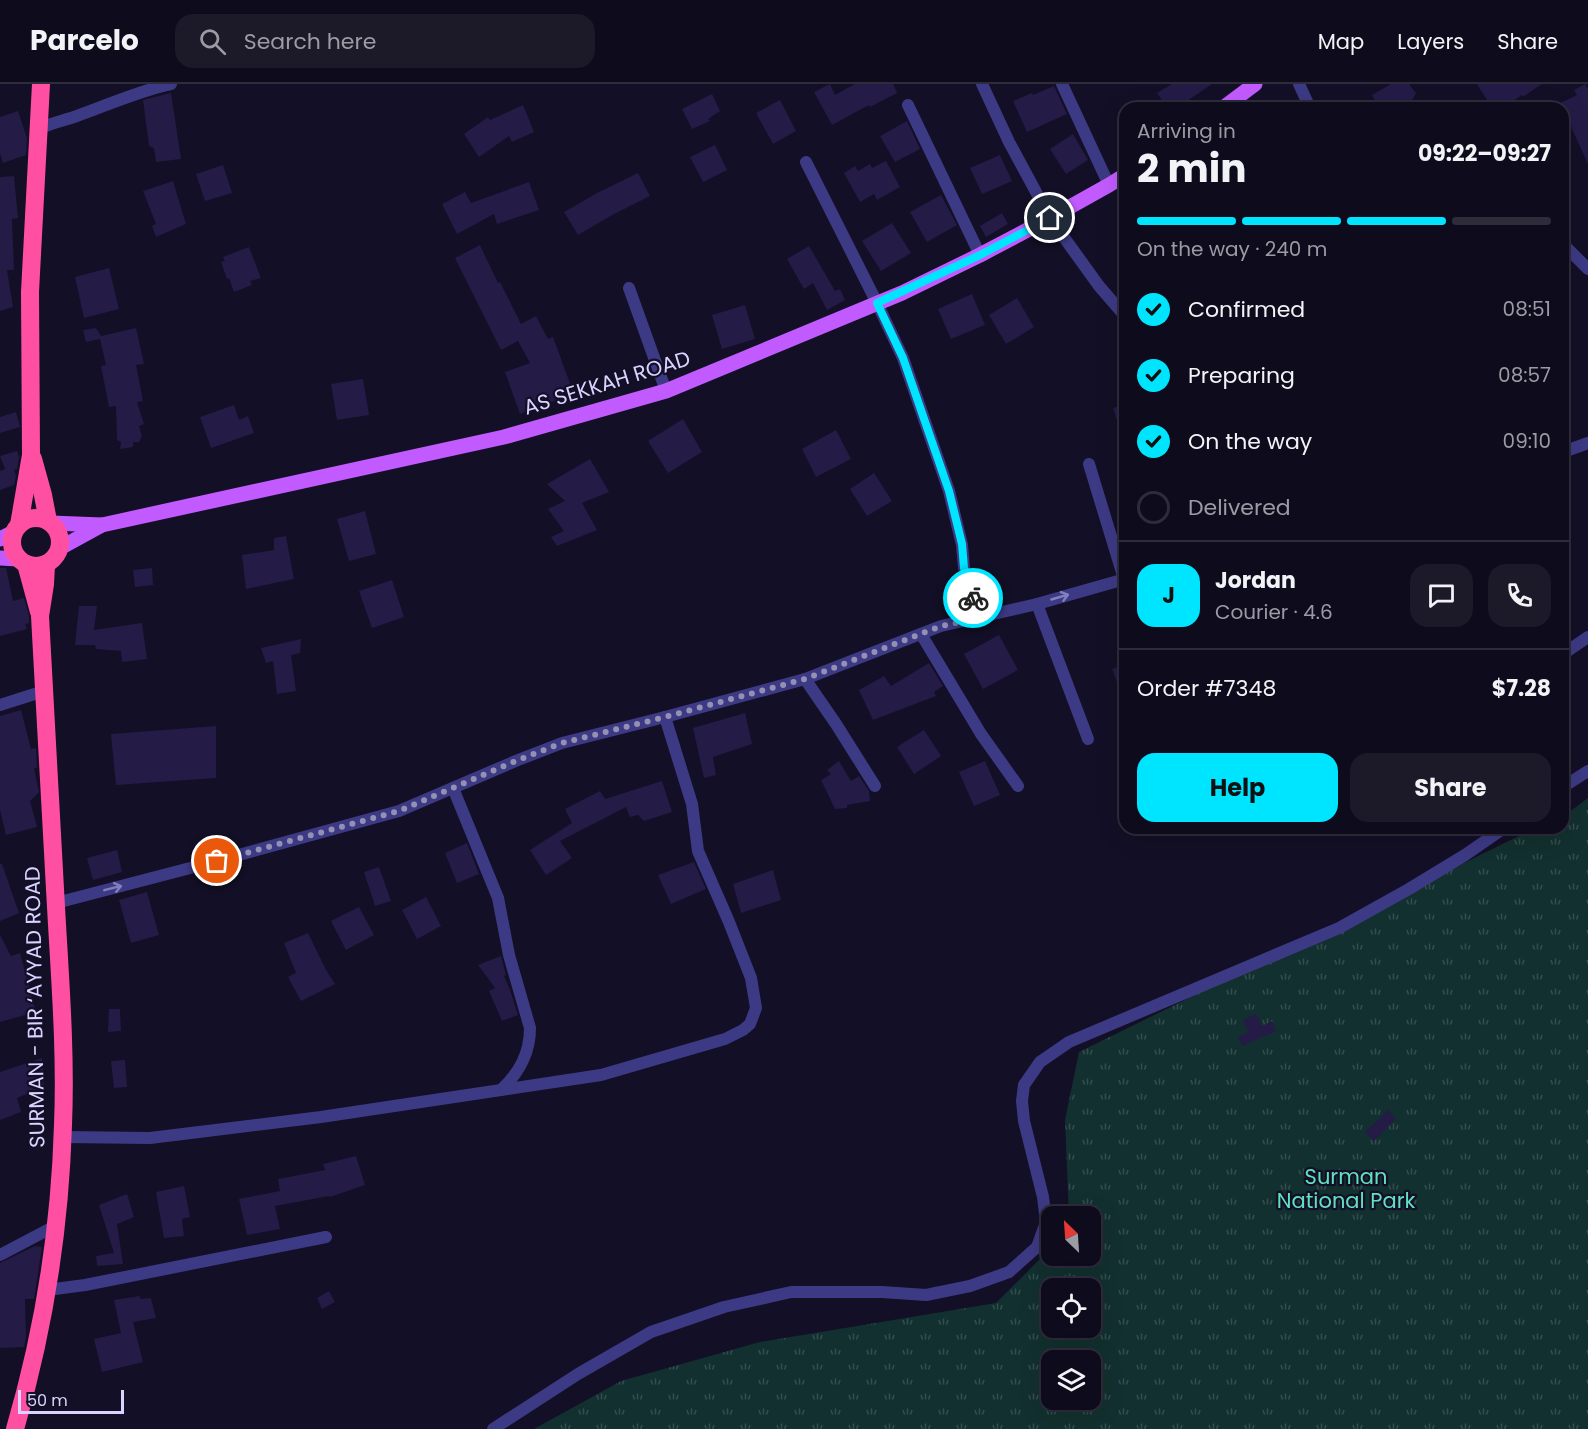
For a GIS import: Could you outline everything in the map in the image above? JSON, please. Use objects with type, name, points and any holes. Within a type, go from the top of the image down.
[{"type":"highway","points":[[40,616],[15,560],[11,532],[31,455],[30,292],[41,84]]},
{"type":"highway","points":[[31,455],[49,522]]},
{"type":"highway","points":[[11,532],[26,520],[35,518],[49,522],[60,536],[60,548],[57,555],[46,565],[36,567],[15,560]]},
{"type":"highway","points":[[40,616],[46,565]]},
{"type":"highway","name":"SURMAN - BIR ‘AYYAD ROAD","points":[[15,1429],[27,1388],[47,1290],[57,1225],[63,1126],[63,1036],[40,616]]},
{"type":"main road","points":[[1231,102],[1255,84]]},
{"type":"main road","name":"AS SEKKAH ROAD","points":[[49,522],[102,525],[504,437],[666,391],[877,303],[980,255],[1119,179]]},
{"type":"main road","name":"AS SEKKAH ROAD","points":[[60,548],[102,525]]},
{"type":"street","points":[[39,129],[152,88],[171,84]]},
{"type":"street","points":[[982,84],[1009,142],[1050,218],[1099,286],[1119,309]]},
{"type":"street","points":[[1062,84],[1109,186]]},
{"type":"street","points":[[1299,84],[1307,102]]},
{"type":"street","points":[[908,105],[980,255]]},
{"type":"street","points":[[806,162],[903,358],[949,491],[962,544],[964,568],[979,618]]},
{"type":"street","points":[[1569,251],[1588,269]]},
{"type":"street","points":[[629,288],[666,391]]},
{"type":"street","points":[[1569,450],[1588,442]]},
{"type":"street","points":[[1089,464],[1119,560]]},
{"type":"street","points":[[56,903],[399,811],[562,743],[805,679],[941,626],[1037,604],[1119,581]]},
{"type":"street","points":[[1037,604],[1088,739]]},
{"type":"street","points":[[921,634],[981,734],[1018,786]]},
{"type":"street","points":[[1569,650],[1588,637]]},
{"type":"street","points":[[805,679],[876,786]]},
{"type":"street","points":[[0,705],[44,691]]},
{"type":"street","points":[[62,1137],[150,1138],[321,1117],[601,1075],[725,1039],[743,1030],[750,1024],[756,1008],[751,978],[698,851],[692,804],[665,717]]},
{"type":"street","points":[[1569,783],[1588,771]]},
{"type":"street","points":[[453,788],[498,898],[509,955],[530,1028],[530,1041],[522,1064],[501,1090]]},
{"type":"street","points":[[493,1429],[578,1374],[651,1332],[724,1307],[791,1292],[882,1292],[926,1295],[970,1286],[1009,1272],[1037,1247],[1046,1222],[1043,1197],[1024,1121],[1022,1101],[1024,1085],[1040,1062],[1069,1042],[1339,928],[1409,889],[1495,834]]},
{"type":"street","points":[[0,1255],[57,1225]]},
{"type":"street","points":[[47,1290],[85,1285],[326,1238]]},
{"type":"green space","name":"Surman National Park","points":[[1588,798],[1588,1429],[534,1429],[621,1381],[760,1342],[996,1303],[1041,1258],[1041,1266],[1101,1266],[1101,1206],[1069,1206],[1065,1120],[1079,1052],[1523,834],[1569,834],[1569,811]]},
{"type":"building","points":[[830,84],[835,95],[855,84],[893,84],[897,93],[832,125],[814,92]]},
{"type":"building","points":[[1172,84],[1212,84],[1186,102],[1163,102],[1157,93]]},
{"type":"building","points":[[1391,84],[1409,84],[1416,93],[1411,102],[1376,102],[1372,95]]},
{"type":"building","points":[[1477,84],[1542,84],[1512,102],[1488,102]]},
{"type":"building","points":[[1585,84],[1588,89],[1588,164],[1571,127],[1569,102],[1562,102],[1577,95],[1574,90]]},
{"type":"building","points":[[1054,86],[1067,114],[1027,132],[1013,101]]},
{"type":"building","points":[[171,93],[181,159],[156,162],[154,148],[149,146],[143,100]]},
{"type":"building","points":[[712,94],[720,111],[708,119],[710,121],[692,129],[682,109]]},
{"type":"building","points":[[780,100],[796,131],[773,144],[756,113]]},
{"type":"building","points":[[523,105],[534,132],[512,142],[509,136],[479,157],[464,134],[488,117],[490,120]]},
{"type":"building","points":[[18,111],[27,138],[26,155],[3,163],[0,153],[0,117]]},
{"type":"building","points":[[907,121],[920,149],[895,162],[880,136]]},
{"type":"building","points":[[1073,134],[1088,160],[1066,174],[1050,149]]},
{"type":"building","points":[[715,145],[727,170],[703,182],[690,157]]},
{"type":"building","points":[[1000,155],[1012,181],[982,194],[970,168]]},
{"type":"building","points":[[886,161],[900,187],[877,200],[874,194],[860,202],[844,173],[855,166],[858,171],[870,164],[872,168]]},
{"type":"building","points":[[223,165],[232,193],[205,201],[196,174]]},
{"type":"building","points":[[638,173],[650,196],[578,235],[564,212]]},
{"type":"building","points":[[14,176],[18,218],[12,219],[14,270],[7,270],[13,307],[0,311],[0,177]]},
{"type":"building","points":[[173,181],[186,224],[156,237],[152,226],[156,224],[143,191]]},
{"type":"building","points":[[529,182],[539,210],[497,224],[494,214],[457,234],[442,204],[465,192],[471,203]]},
{"type":"building","points":[[941,195],[957,225],[927,242],[910,212]]},
{"type":"building","points":[[1002,213],[1008,224],[986,237],[980,226]]},
{"type":"building","points":[[892,223],[911,253],[881,271],[862,241]]},
{"type":"building","points":[[480,245],[521,324],[536,316],[548,339],[553,337],[575,397],[561,402],[560,399],[520,414],[505,372],[530,363],[518,341],[501,350],[455,258]]},
{"type":"building","points":[[809,246],[835,291],[840,289],[845,300],[827,310],[813,283],[804,289],[787,259]]},
{"type":"building","points":[[249,247],[261,278],[250,281],[252,285],[234,292],[221,262],[225,261],[223,257]]},
{"type":"building","points":[[109,268],[119,309],[84,318],[75,277]]},
{"type":"building","points":[[972,294],[985,325],[951,339],[938,309]]},
{"type":"building","points":[[1017,298],[1034,327],[1006,344],[989,315]]},
{"type":"building","points":[[745,305],[755,339],[722,349],[712,315]]},
{"type":"building","points":[[96,328],[101,336],[136,328],[144,364],[136,365],[143,401],[137,402],[144,424],[139,426],[142,436],[139,442],[133,442],[133,447],[120,449],[121,442],[117,440],[116,406],[109,407],[101,366],[106,365],[100,339],[86,342],[83,330]]},
{"type":"building","points":[[363,379],[369,415],[337,420],[331,384]]},
{"type":"building","points":[[234,405],[239,420],[248,416],[254,433],[211,448],[200,417]]},
{"type":"building","points":[[1119,406],[1119,427],[1113,408]]},
{"type":"building","points":[[16,412],[20,427],[0,433],[0,417]]},
{"type":"building","points":[[683,419],[702,452],[668,473],[648,441]]},
{"type":"building","points":[[836,430],[851,459],[816,477],[802,449]]},
{"type":"building","points":[[17,451],[19,457],[17,469],[14,470],[16,476],[14,485],[0,490],[0,471],[5,469],[0,456]]},
{"type":"building","points":[[590,459],[609,492],[582,503],[597,530],[557,546],[551,537],[564,531],[548,509],[565,501],[547,484]]},
{"type":"building","points":[[874,473],[892,501],[867,516],[850,489]]},
{"type":"building","points":[[365,511],[376,554],[349,561],[337,519]]},
{"type":"building","points":[[286,536],[294,579],[246,589],[242,555],[274,550],[274,538]]},
{"type":"building","points":[[0,568],[6,568],[13,601],[24,598],[29,623],[25,624],[27,629],[0,636]]},
{"type":"building","points":[[152,568],[153,585],[135,587],[133,570]]},
{"type":"building","points":[[392,580],[404,617],[372,628],[359,591]]},
{"type":"building","points":[[79,606],[97,606],[94,630],[142,623],[147,659],[122,662],[121,651],[96,649],[95,645],[75,645]]},
{"type":"building","points":[[999,635],[1018,670],[983,689],[964,654]]},
{"type":"building","points":[[301,639],[300,653],[291,655],[296,691],[277,694],[273,661],[266,663],[261,648]]},
{"type":"building","points":[[929,663],[943,686],[934,692],[936,696],[873,720],[859,690],[884,676],[891,686]]},
{"type":"building","points":[[1119,666],[1119,688],[1112,669]]},
{"type":"building","points":[[21,710],[31,749],[36,748],[37,768],[34,768],[39,792],[30,801],[37,827],[6,835],[0,810],[0,716]]},
{"type":"building","points":[[745,713],[752,744],[713,757],[716,775],[704,778],[693,728]]},
{"type":"building","points":[[216,726],[216,778],[116,785],[111,734]]},
{"type":"building","points":[[924,730],[941,756],[914,774],[897,747]]},
{"type":"building","points":[[839,761],[851,781],[859,776],[869,791],[870,801],[835,809],[821,780],[831,774],[827,770]]},
{"type":"building","points":[[985,761],[1000,795],[974,806],[959,772]]},
{"type":"building","points":[[662,781],[672,812],[644,821],[638,815],[630,817],[626,807],[560,841],[572,858],[546,875],[530,850],[572,823],[565,809],[600,791],[605,799]]},
{"type":"building","points":[[467,843],[479,874],[457,883],[445,853]]},
{"type":"building","points":[[117,850],[122,872],[93,880],[87,858]]},
{"type":"building","points":[[694,862],[706,889],[671,904],[658,875]]},
{"type":"building","points":[[0,864],[2,864],[19,913],[0,921]]},
{"type":"building","points":[[379,867],[391,901],[375,906],[364,872]]},
{"type":"building","points":[[773,870],[781,900],[741,913],[733,884]]},
{"type":"building","points":[[147,892],[159,935],[131,943],[119,900]]},
{"type":"building","points":[[426,897],[441,926],[417,939],[402,910]]},
{"type":"building","points":[[359,907],[374,935],[346,950],[331,921]]},
{"type":"building","points":[[308,933],[335,984],[301,1001],[288,977],[296,973],[284,943]]},
{"type":"building","points":[[0,935],[11,956],[20,953],[36,1012],[0,1022]]},
{"type":"building","points":[[501,956],[506,975],[504,976],[518,1015],[502,1021],[489,991],[495,988],[478,965]]},
{"type":"building","points":[[109,1009],[120,1009],[121,1031],[108,1032]]},
{"type":"building","points":[[1256,1014],[1262,1026],[1272,1021],[1276,1031],[1242,1046],[1238,1037],[1248,1032],[1243,1020]]},
{"type":"building","points":[[42,1058],[44,1087],[17,1098],[21,1112],[0,1120],[0,1072]]},
{"type":"building","points":[[125,1060],[127,1087],[114,1088],[111,1061]]},
{"type":"building","points":[[1389,1110],[1396,1119],[1374,1141],[1365,1132]]},
{"type":"building","points":[[356,1156],[365,1185],[330,1197],[275,1206],[280,1229],[247,1235],[239,1199],[280,1191],[278,1179],[325,1170],[323,1164]]},
{"type":"building","points":[[184,1186],[190,1217],[182,1219],[184,1236],[164,1238],[156,1192]]},
{"type":"building","points":[[127,1194],[134,1217],[117,1224],[123,1264],[97,1266],[96,1256],[114,1253],[99,1205]]},
{"type":"building","points":[[35,1246],[42,1247],[34,1299],[25,1299],[24,1347],[0,1348],[0,1263]]},
{"type":"building","points":[[329,1291],[335,1302],[322,1309],[317,1298]]},
{"type":"building","points":[[140,1296],[140,1299],[151,1298],[156,1318],[133,1322],[143,1362],[102,1372],[94,1339],[121,1333],[114,1300]]},
{"type":"way so far","points":[[217,861],[399,811],[562,743],[805,679],[941,626],[979,618],[973,598]]},
{"type":"route","points":[[973,598],[964,568],[962,544],[949,491],[903,358],[877,303],[980,255],[1050,218]]}]
